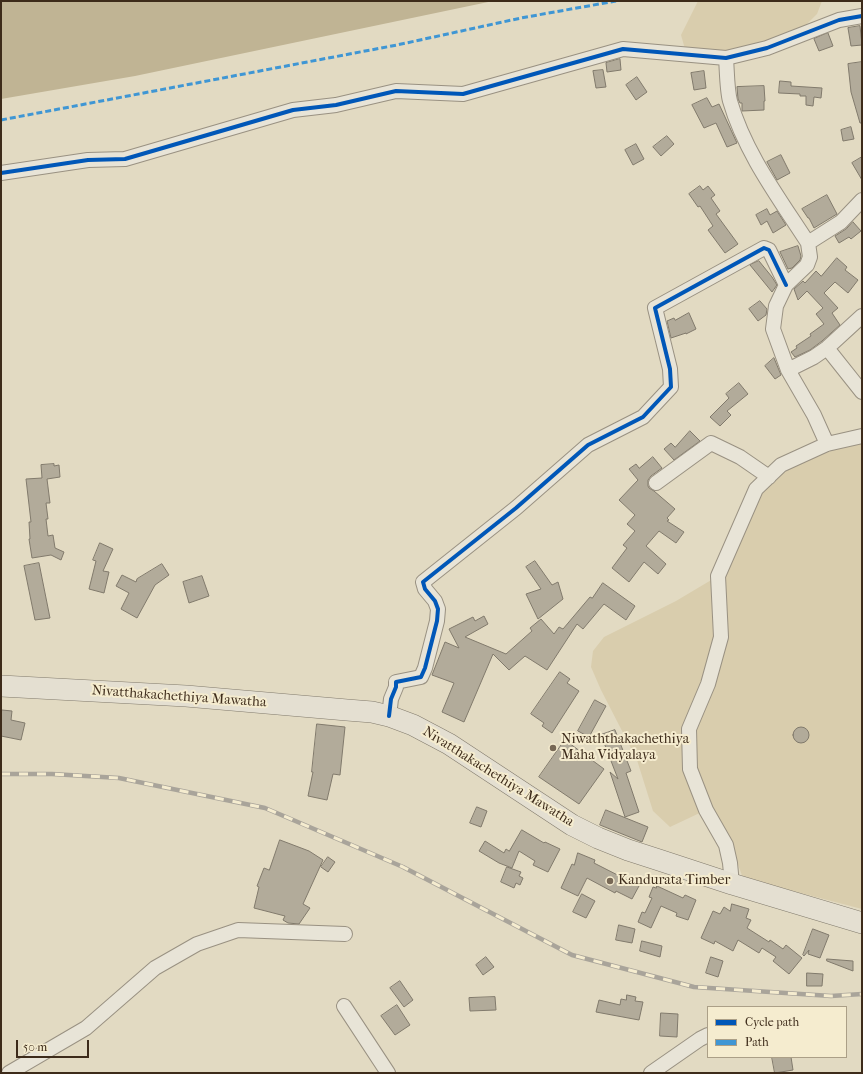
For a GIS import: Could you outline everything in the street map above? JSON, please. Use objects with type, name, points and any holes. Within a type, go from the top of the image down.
[{"type":"highway","name":"Nivatthakachethiya Mawatha","points":[[1,686],[186,696],[372,712],[389,716],[413,725],[449,744],[572,825],[598,838],[628,850],[732,884],[862,923]]},
{"type":"street","points":[[1,173],[88,160],[125,159],[293,110],[336,105],[396,92],[463,94],[622,50],[726,58],[767,48],[840,20],[862,16]]},
{"type":"street","points":[[726,58],[730,100],[738,124],[756,162],[808,243],[810,257],[807,266],[786,284],[776,306],[774,329],[788,370],[814,416],[827,444]]},
{"type":"street","points":[[808,243],[841,222],[862,200]]},
{"type":"street","points":[[389,716],[391,699],[396,687],[396,682],[421,677],[425,668],[437,621],[438,609],[435,601],[425,589],[423,582],[516,508],[588,445],[643,417],[671,386],[670,370],[654,308],[764,248],[770,250],[786,284]]},
{"type":"street","points":[[788,370],[814,357],[827,348],[862,316]]},
{"type":"street","points":[[827,348],[862,392]]},
{"type":"street","points":[[732,884],[730,863],[726,845],[706,810],[690,769],[689,729],[708,684],[721,637],[718,576],[756,490],[781,465],[827,444],[862,436]]},
{"type":"street","points":[[656,483],[711,443],[740,457],[769,477]]},
{"type":"street","points":[[9,1073],[86,1028],[155,968],[197,944],[238,930],[345,934]]},
{"type":"street","points":[[344,1006],[388,1073]]},
{"type":"street","points":[[651,1073],[707,1036]]},
{"type":"shaded area","points":[[1,1],[493,1],[135,76],[1,99]]},
{"type":"shaded area","points":[[698,1],[822,1],[817,14],[800,31],[728,53],[685,49],[681,35]]},
{"type":"shaded area","points":[[862,436],[862,909],[743,878],[737,862],[706,810],[670,827],[653,811],[637,760],[601,690],[591,667],[593,651],[604,637],[676,601],[718,576],[756,489],[781,465]]},
{"type":"building","points":[[860,26],[862,45],[851,46],[848,28]]},
{"type":"building","points":[[828,33],[833,46],[819,51],[814,39]]},
{"type":"building","points":[[620,59],[621,70],[607,72],[606,63]]},
{"type":"building","points":[[862,62],[862,123],[860,123],[851,92],[848,64]]},
{"type":"building","points":[[603,70],[606,87],[596,88],[593,71]]},
{"type":"building","points":[[704,71],[706,88],[694,90],[691,73]]},
{"type":"building","points":[[637,77],[647,92],[636,100],[626,85]]},
{"type":"building","points":[[780,81],[791,82],[791,86],[822,88],[821,98],[814,97],[813,106],[806,105],[806,96],[800,96],[800,94],[779,93]]},
{"type":"building","points":[[764,86],[764,110],[742,111],[742,103],[740,103],[738,99],[737,87]]},
{"type":"building","points":[[707,98],[712,107],[719,104],[737,143],[727,147],[716,123],[704,128],[692,105]]},
{"type":"building","points":[[851,127],[854,139],[843,141],[841,130]]},
{"type":"building","points":[[667,136],[674,144],[661,156],[653,147]]},
{"type":"building","points":[[636,144],[644,159],[633,165],[625,150]]},
{"type":"building","points":[[781,155],[790,173],[777,180],[767,162]]},
{"type":"building","points":[[862,157],[862,180],[852,163]]},
{"type":"building","points":[[700,186],[703,190],[708,186],[715,195],[711,198],[720,211],[716,214],[738,244],[725,253],[708,230],[713,226],[700,206],[698,207],[689,194]]},
{"type":"building","points":[[827,195],[837,214],[814,228],[802,209]]},
{"type":"building","points":[[767,209],[770,215],[777,211],[786,225],[773,233],[767,221],[761,225],[756,215]]},
{"type":"building","points":[[853,222],[861,231],[851,239],[849,237],[839,243],[835,236],[846,229]]},
{"type":"building","points":[[798,246],[801,256],[800,260],[792,268],[788,269],[780,252]]},
{"type":"building","points":[[837,258],[847,267],[845,270],[858,280],[848,293],[835,282],[824,293],[838,308],[832,313],[840,325],[810,350],[795,357],[791,352],[797,348],[796,346],[811,336],[810,334],[824,324],[816,314],[823,308],[807,291],[798,300],[794,289],[803,281],[805,283],[816,271],[821,276]]},
{"type":"building","points":[[759,261],[777,285],[772,292],[750,265]]},
{"type":"building","points":[[760,301],[767,309],[766,315],[758,321],[749,309]]},
{"type":"building","points":[[689,313],[696,329],[686,334],[671,338],[667,321],[674,318],[675,320]]},
{"type":"building","points":[[774,358],[781,375],[775,379],[765,366]]},
{"type":"building","points":[[739,383],[748,394],[727,411],[731,415],[720,426],[710,417],[729,398],[726,394]]},
{"type":"building","points":[[690,431],[700,441],[674,460],[664,449],[671,443],[675,447]]},
{"type":"building","points":[[653,457],[662,468],[651,476],[648,480],[648,486],[675,509],[667,518],[669,520],[667,521],[684,532],[676,543],[659,531],[646,546],[666,564],[658,574],[644,562],[629,582],[612,568],[627,548],[623,545],[635,531],[627,524],[635,515],[619,500],[638,480],[629,469],[636,464],[639,468]]},
{"type":"building","points":[[54,464],[54,466],[59,465],[60,477],[47,479],[50,503],[46,503],[48,519],[46,519],[48,536],[53,535],[55,548],[64,552],[61,560],[51,555],[32,558],[29,539],[29,522],[31,522],[26,479],[42,478],[41,465]]},
{"type":"building","points":[[100,543],[113,549],[103,571],[109,572],[104,593],[89,589],[96,561],[93,560]]},
{"type":"building","points":[[535,561],[552,585],[558,582],[563,599],[538,619],[526,594],[541,589],[526,567]]},
{"type":"building","points":[[39,563],[50,618],[35,620],[24,566]]},
{"type":"building","points":[[162,564],[169,575],[155,585],[137,618],[121,609],[129,593],[116,586],[122,575],[136,582],[137,579]]},
{"type":"building","points":[[202,576],[209,596],[189,603],[183,582]]},
{"type":"building","points":[[603,583],[635,606],[626,620],[604,604],[583,629],[577,624],[547,670],[525,656],[509,670],[493,654],[464,722],[442,712],[454,683],[432,675],[445,642],[459,648],[449,629],[473,617],[475,621],[484,616],[488,624],[465,637],[506,654],[532,631],[530,628],[541,619],[554,634],[559,627],[563,629],[590,597],[592,598]]},
{"type":"building","points":[[560,672],[570,679],[567,683],[579,691],[552,733],[542,726],[544,723],[531,714]]},
{"type":"building","points":[[595,700],[606,706],[589,737],[578,731]]},
{"type":"building","points":[[2,710],[12,711],[11,720],[25,723],[21,740],[1,736]]},
{"type":"building","points":[[317,724],[345,727],[340,775],[333,774],[327,800],[308,796],[313,772]]},
{"type":"building","points":[[801,727],[808,732],[809,735],[804,742],[801,743],[794,738],[793,735],[798,728]]},
{"type":"building","points":[[615,730],[631,771],[626,773],[639,812],[625,817],[610,772],[618,779],[601,735]]},
{"type":"building","points":[[565,740],[604,769],[579,804],[539,777]]},
{"type":"building","points":[[477,807],[487,811],[481,827],[470,823]]},
{"type":"building","points":[[606,810],[648,827],[642,842],[600,825]]},
{"type":"building","points":[[522,830],[544,843],[545,842],[560,849],[548,872],[533,865],[535,861],[519,851],[512,868],[499,863],[479,851],[485,841],[504,853],[506,849],[509,851]]},
{"type":"building","points":[[280,840],[309,851],[323,860],[303,904],[310,908],[299,924],[288,923],[283,920],[285,916],[254,908],[259,887],[257,886],[264,868],[269,870]]},
{"type":"building","points":[[578,853],[595,860],[594,863],[639,886],[632,899],[616,891],[615,893],[587,878],[578,896],[561,888],[572,864],[574,865]]},
{"type":"building","points":[[328,857],[335,862],[328,872],[321,867]]},
{"type":"building","points":[[507,867],[521,872],[519,876],[523,878],[520,885],[516,883],[514,888],[501,882]]},
{"type":"building","points":[[657,886],[683,898],[685,895],[696,900],[688,920],[676,916],[677,913],[661,906],[651,928],[638,922],[642,912],[645,913],[652,898],[649,897],[653,887],[656,888]]},
{"type":"building","points":[[582,894],[595,901],[586,918],[573,912]]},
{"type":"building","points":[[732,904],[749,909],[746,918],[751,920],[747,928],[769,942],[770,940],[783,949],[786,945],[802,958],[789,974],[773,961],[776,957],[762,948],[759,953],[738,940],[733,951],[715,941],[714,944],[701,938],[713,911],[720,914],[724,907],[730,911]]},
{"type":"building","points":[[619,925],[635,929],[632,943],[616,940]]},
{"type":"building","points":[[813,929],[829,935],[820,958],[808,954],[809,950],[804,956],[803,955]]},
{"type":"building","points":[[642,941],[662,946],[660,957],[640,951]]},
{"type":"building","points":[[486,957],[494,967],[483,975],[476,965]]},
{"type":"building","points":[[711,957],[723,961],[718,977],[706,973]]},
{"type":"building","points":[[827,959],[853,961],[853,971],[827,961]]},
{"type":"building","points":[[807,973],[823,974],[822,986],[807,986]]},
{"type":"building","points":[[400,981],[413,1000],[404,1007],[390,988]]},
{"type":"building","points":[[627,995],[636,997],[635,1001],[643,1002],[639,1020],[596,1012],[599,1000],[620,1005],[621,999],[626,1000]]},
{"type":"building","points":[[495,997],[496,1010],[470,1011],[469,998]]},
{"type":"building","points":[[397,1005],[410,1025],[395,1035],[381,1016]]},
{"type":"building","points":[[661,1013],[678,1014],[677,1037],[660,1036]]},
{"type":"building","points":[[772,1058],[791,1058],[793,1070],[775,1073]]},
{"type":"railway","points":[[1,774],[52,774],[119,778],[265,808],[403,867],[572,955],[694,987],[831,996],[862,994]]},
{"type":"marked path","points":[[1,120],[397,45],[521,18],[616,1]]},
{"type":"cycle path","points":[[1,173],[88,160],[125,159],[293,110],[336,105],[396,91],[463,94],[623,49],[726,58],[767,48],[839,20],[862,16]]},
{"type":"cycle path","points":[[389,716],[391,699],[396,687],[396,682],[421,677],[425,668],[437,621],[438,609],[435,601],[425,589],[423,582],[516,508],[588,445],[643,417],[671,387],[670,369],[655,308],[764,248],[769,250],[786,285]]},
{"type":"place","name":"Niwaththakachethiya Maha Vidyalaya","points":[[553,748]]},
{"type":"place","name":"Kandurata Timber","points":[[610,881]]}]
